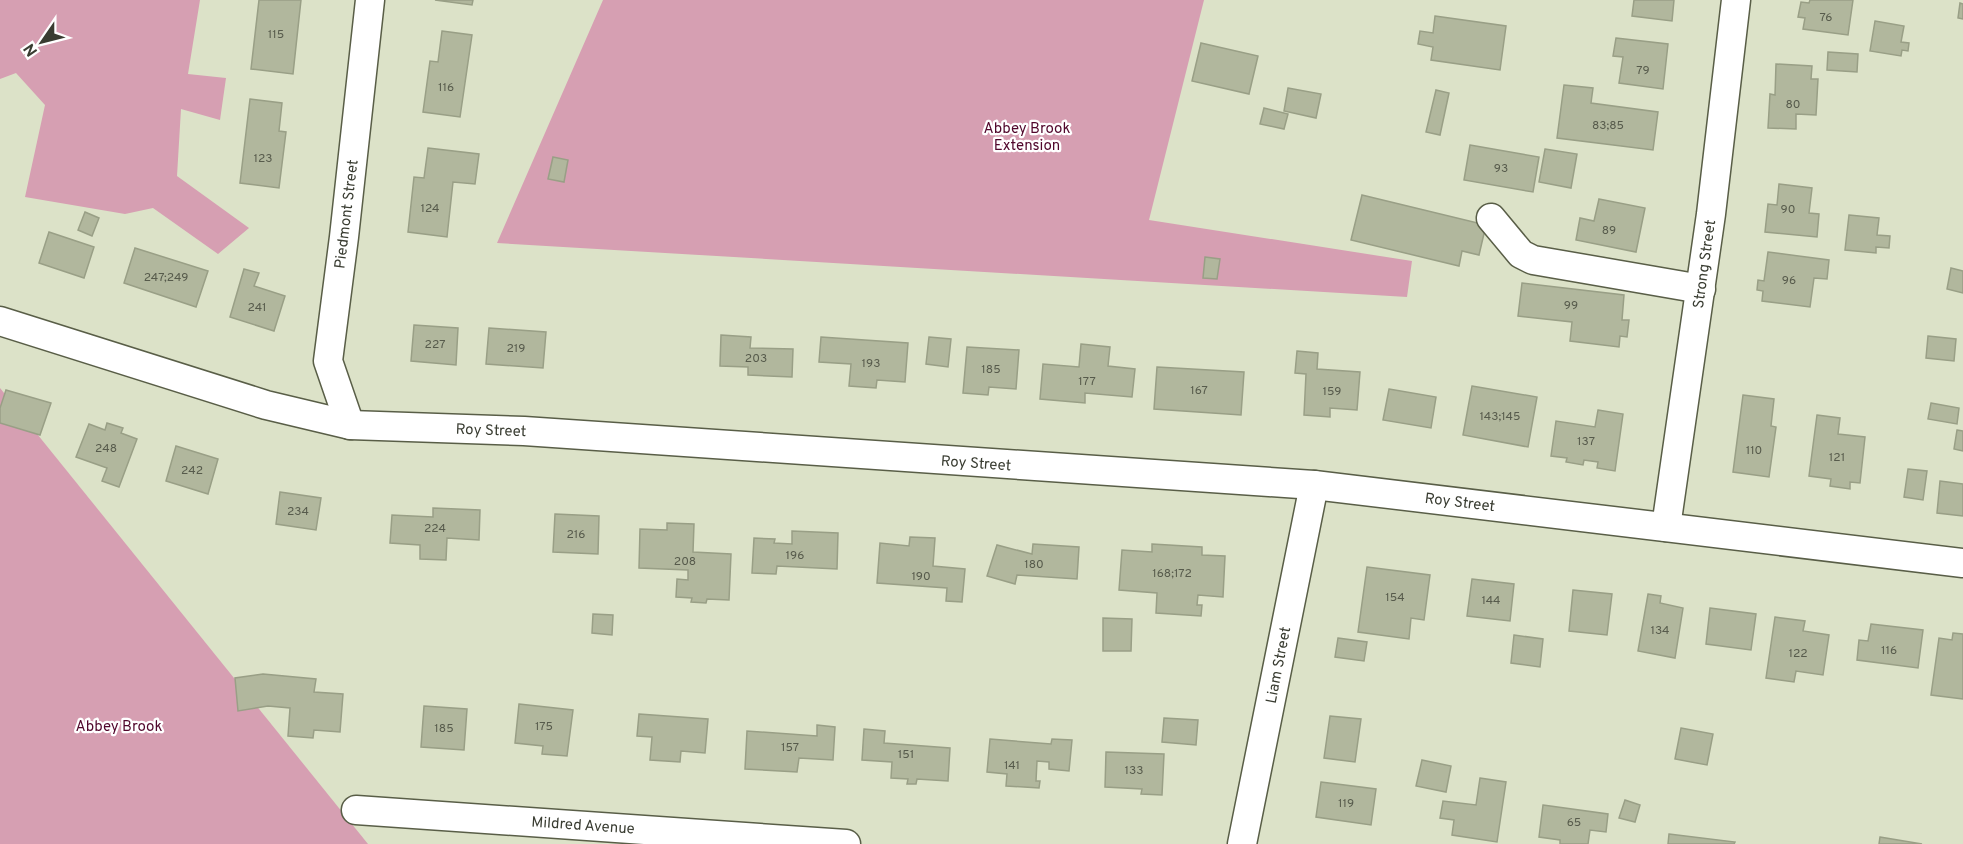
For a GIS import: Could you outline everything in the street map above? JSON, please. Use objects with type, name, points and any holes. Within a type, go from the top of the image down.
[{"type":"street","name":"Piedmont Street","points":[[350,425],[328,361],[370,0]]},
{"type":"street","name":"Strong Street","points":[[1666,527],[1701,289],[1736,0]]},
{"type":"street","points":[[1491,218],[1521,254],[1533,260],[1701,289]]},
{"type":"street","name":"Roy Street","points":[[0,321],[266,405],[350,425],[524,431],[1314,485],[1963,563]]},
{"type":"street","name":"Liam Street","points":[[1242,844],[1314,485]]},
{"type":"street","name":"Mildred Avenue","points":[[356,810],[846,844]]},
{"type":"green space","points":[[0,0],[200,0],[188,74],[226,78],[220,120],[181,109],[177,176],[249,228],[218,254],[153,208],[125,214],[25,197],[45,105],[16,73],[0,79]]},
{"type":"green space","name":"Abbey Brook Extension","points":[[603,0],[1204,0],[1149,220],[1412,261],[1407,297],[497,243]]},
{"type":"green space","name":"Abbey Brook","points":[[0,388],[368,844],[0,844]]},
{"type":"building","points":[[259,0],[301,0],[293,74],[251,69]]},
{"type":"building","points":[[435,0],[473,0],[472,5]]},
{"type":"building","points":[[1634,0],[1674,0],[1672,21],[1632,16]]},
{"type":"building","points":[[1810,0],[1853,0],[1848,35],[1803,29],[1805,18],[1798,17],[1801,2],[1809,3]]},
{"type":"building","points":[[1960,3],[1963,4],[1963,19],[1958,18]]},
{"type":"building","points":[[1435,16],[1506,26],[1500,70],[1431,60],[1433,47],[1418,44],[1420,31],[1433,33]]},
{"type":"building","points":[[1875,21],[1904,26],[1901,42],[1909,43],[1908,51],[1902,50],[1901,56],[1870,51]]},
{"type":"building","points":[[442,31],[472,35],[460,117],[423,112],[430,61],[438,62]]},
{"type":"building","points":[[1616,38],[1668,44],[1663,89],[1619,83],[1623,57],[1613,56]]},
{"type":"building","points":[[1201,43],[1258,56],[1249,94],[1192,81]]},
{"type":"building","points":[[1828,52],[1858,54],[1857,72],[1827,70]]},
{"type":"building","points":[[1776,64],[1812,66],[1811,79],[1818,79],[1816,115],[1796,114],[1796,129],[1768,128],[1770,94],[1775,95]]},
{"type":"building","points":[[1564,85],[1593,88],[1591,103],[1658,112],[1653,150],[1557,138]]},
{"type":"building","points":[[1288,88],[1321,94],[1316,118],[1284,111]]},
{"type":"building","points":[[1436,90],[1449,93],[1440,135],[1426,132]]},
{"type":"building","points":[[250,99],[282,103],[279,131],[286,132],[279,188],[240,183]]},
{"type":"building","points":[[1264,108],[1288,114],[1284,129],[1260,124]]},
{"type":"building","points":[[1470,145],[1539,157],[1533,192],[1464,180]]},
{"type":"building","points":[[428,148],[479,154],[475,184],[453,182],[447,237],[408,232],[414,177],[424,178]]},
{"type":"building","points":[[1545,149],[1577,154],[1571,188],[1539,182]]},
{"type":"building","points":[[553,157],[568,160],[564,182],[548,179]]},
{"type":"building","points":[[1779,184],[1812,188],[1809,213],[1819,214],[1817,237],[1765,232],[1768,204],[1777,205]]},
{"type":"building","points":[[1362,195],[1486,225],[1479,255],[1462,251],[1459,266],[1351,240]]},
{"type":"building","points":[[1599,199],[1645,208],[1636,252],[1576,240],[1580,218],[1594,221]]},
{"type":"building","points":[[85,212],[99,218],[92,236],[78,230]]},
{"type":"building","points":[[1849,215],[1879,218],[1877,235],[1890,236],[1889,248],[1876,247],[1876,253],[1845,250]]},
{"type":"building","points":[[49,232],[94,247],[84,278],[39,263]]},
{"type":"building","points":[[135,248],[208,271],[196,307],[124,283]]},
{"type":"building","points":[[1768,252],[1829,260],[1827,279],[1814,278],[1810,307],[1762,301],[1763,291],[1757,290],[1758,280],[1764,281]]},
{"type":"building","points":[[1205,257],[1220,259],[1217,279],[1203,278]]},
{"type":"building","points":[[1951,268],[1963,271],[1963,293],[1947,289]]},
{"type":"building","points":[[244,269],[259,273],[254,286],[285,296],[274,331],[230,317]]},
{"type":"building","points":[[1522,283],[1624,295],[1622,320],[1629,320],[1627,337],[1620,336],[1619,347],[1570,341],[1572,322],[1518,316]]},
{"type":"building","points":[[414,325],[458,328],[456,365],[411,361]]},
{"type":"building","points":[[489,328],[546,332],[543,368],[486,364]]},
{"type":"building","points":[[721,335],[751,337],[750,348],[793,349],[792,377],[748,375],[748,367],[720,366]]},
{"type":"building","points":[[1928,336],[1956,339],[1954,361],[1926,358]]},
{"type":"building","points":[[821,337],[908,343],[905,382],[877,380],[876,388],[849,386],[851,364],[819,362]]},
{"type":"building","points":[[929,337],[951,339],[948,367],[926,364]]},
{"type":"building","points":[[1081,344],[1110,347],[1108,366],[1135,369],[1132,397],[1085,393],[1085,403],[1040,399],[1043,364],[1079,367]]},
{"type":"building","points":[[967,347],[1019,350],[1016,389],[989,387],[988,395],[963,393]]},
{"type":"building","points":[[1297,351],[1318,353],[1317,369],[1360,372],[1357,410],[1330,408],[1330,417],[1304,415],[1306,374],[1295,373]]},
{"type":"building","points":[[1157,367],[1244,372],[1241,415],[1154,409]]},
{"type":"building","points":[[1472,386],[1537,397],[1528,447],[1463,435]]},
{"type":"building","points":[[1389,389],[1436,397],[1431,428],[1383,420]]},
{"type":"building","points":[[6,390],[51,403],[40,435],[0,423],[0,408]]},
{"type":"building","points":[[1743,395],[1774,399],[1771,426],[1776,427],[1769,477],[1733,472]]},
{"type":"building","points":[[1931,403],[1959,408],[1957,424],[1928,419]]},
{"type":"building","points":[[1598,410],[1623,414],[1615,471],[1597,468],[1598,462],[1584,460],[1583,465],[1566,462],[1567,458],[1551,456],[1556,421],[1595,427]]},
{"type":"building","points":[[1817,415],[1840,418],[1838,434],[1865,437],[1860,483],[1850,482],[1850,489],[1830,486],[1831,479],[1809,476]]},
{"type":"building","points":[[107,423],[123,428],[121,433],[137,439],[119,487],[102,481],[107,468],[76,457],[89,424],[105,430]]},
{"type":"building","points":[[1957,430],[1963,431],[1963,451],[1954,449]]},
{"type":"building","points":[[176,446],[218,459],[208,494],[166,481]]},
{"type":"building","points":[[1908,469],[1927,471],[1923,500],[1904,497]]},
{"type":"building","points":[[1940,481],[1963,484],[1963,516],[1937,513]]},
{"type":"building","points":[[280,492],[321,498],[316,530],[276,524]]},
{"type":"building","points":[[433,508],[480,510],[479,540],[447,538],[446,560],[420,559],[420,545],[390,543],[392,515],[433,517]]},
{"type":"building","points":[[555,514],[599,516],[598,554],[553,552]]},
{"type":"building","points":[[667,523],[694,524],[693,552],[731,554],[729,600],[707,599],[706,603],[691,602],[692,598],[676,597],[677,579],[688,580],[688,570],[639,568],[640,529],[667,530]]},
{"type":"building","points":[[792,531],[838,533],[837,569],[777,566],[776,574],[752,573],[754,538],[775,539],[774,543],[792,544]]},
{"type":"building","points":[[910,537],[935,538],[933,566],[965,569],[962,602],[946,601],[947,588],[877,583],[880,543],[909,546]]},
{"type":"building","points":[[1033,544],[1079,547],[1077,579],[1017,575],[1015,584],[987,576],[997,545],[1032,554]]},
{"type":"building","points":[[1152,544],[1202,547],[1202,555],[1225,556],[1223,597],[1198,595],[1197,605],[1202,605],[1201,616],[1156,613],[1157,593],[1119,590],[1122,550],[1152,552]]},
{"type":"building","points":[[1367,567],[1430,575],[1424,620],[1411,618],[1409,639],[1358,632]]},
{"type":"building","points":[[1472,579],[1514,584],[1510,621],[1467,616]]},
{"type":"building","points":[[1573,590],[1612,594],[1607,635],[1569,631]]},
{"type":"building","points":[[1648,594],[1661,596],[1660,603],[1683,608],[1675,658],[1638,651]]},
{"type":"building","points":[[1710,608],[1756,614],[1751,650],[1706,644]]},
{"type":"building","points":[[593,614],[613,615],[612,635],[592,633]]},
{"type":"building","points":[[1775,617],[1805,621],[1803,631],[1829,635],[1823,675],[1796,671],[1794,682],[1766,678]]},
{"type":"building","points":[[1103,618],[1132,619],[1131,651],[1103,651]]},
{"type":"building","points":[[1871,624],[1923,630],[1918,668],[1857,660],[1859,640],[1868,641]]},
{"type":"building","points":[[1953,633],[1963,634],[1963,699],[1931,695],[1939,638],[1952,640]]},
{"type":"building","points":[[1514,635],[1543,639],[1540,667],[1511,663]]},
{"type":"building","points":[[1338,638],[1367,642],[1364,661],[1335,657]]},
{"type":"building","points":[[263,674],[316,679],[314,692],[343,694],[340,732],[314,730],[313,738],[288,736],[290,708],[268,706],[238,711],[235,678]]},
{"type":"building","points":[[519,704],[573,710],[567,756],[542,754],[543,746],[515,743]]},
{"type":"building","points":[[424,706],[467,709],[464,750],[421,747]]},
{"type":"building","points":[[639,714],[708,719],[705,753],[681,751],[680,762],[650,760],[652,737],[637,736]]},
{"type":"building","points":[[1330,716],[1361,719],[1355,762],[1324,758]]},
{"type":"building","points":[[1164,718],[1198,720],[1196,745],[1162,742]]},
{"type":"building","points":[[817,725],[835,727],[833,760],[799,758],[797,772],[745,769],[747,731],[817,736]]},
{"type":"building","points":[[1681,728],[1713,734],[1707,765],[1675,759]]},
{"type":"building","points":[[864,729],[885,731],[884,743],[950,748],[948,781],[917,779],[916,784],[907,784],[908,779],[891,778],[892,762],[862,760]]},
{"type":"building","points":[[990,739],[1051,744],[1052,739],[1072,740],[1069,771],[1049,769],[1049,762],[1037,761],[1036,781],[1040,781],[1039,788],[1006,786],[1007,774],[987,772]]},
{"type":"building","points":[[1106,752],[1164,754],[1162,795],[1141,794],[1142,789],[1105,787]]},
{"type":"building","points":[[1422,760],[1451,766],[1446,792],[1416,786]]},
{"type":"building","points":[[1480,778],[1506,782],[1497,842],[1452,835],[1454,820],[1440,818],[1443,801],[1476,805]]},
{"type":"building","points":[[1321,782],[1376,789],[1371,825],[1316,817]]},
{"type":"building","points":[[1625,800],[1640,805],[1635,822],[1619,818]]},
{"type":"building","points":[[1543,805],[1608,814],[1606,832],[1590,830],[1588,844],[1560,844],[1560,840],[1539,837]]},
{"type":"building","points":[[1669,834],[1735,842],[1734,844],[1668,844]]},
{"type":"building","points":[[1880,837],[1922,844],[1879,844]]}]
